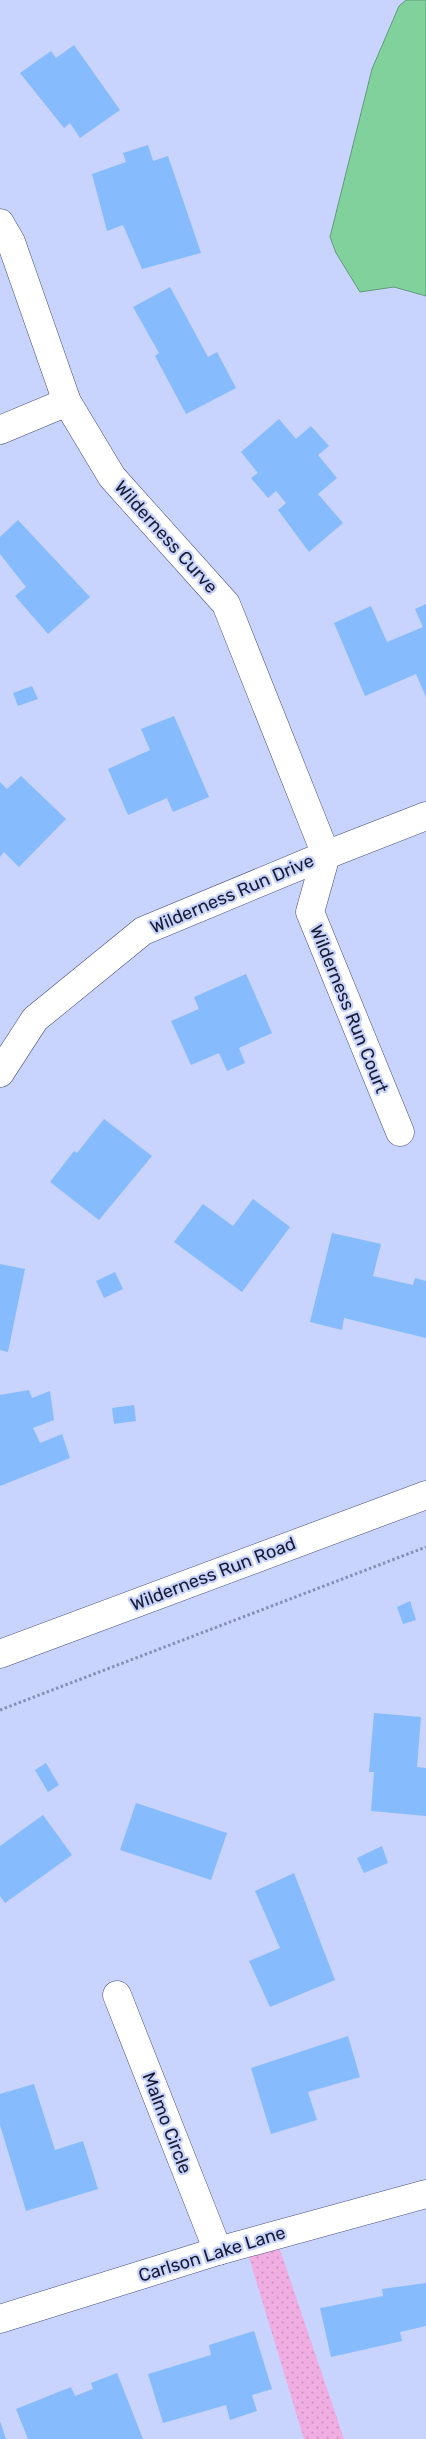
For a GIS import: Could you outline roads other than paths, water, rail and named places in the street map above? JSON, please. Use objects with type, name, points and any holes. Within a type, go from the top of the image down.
[{"type":"street","name":"Wilderness Curve","points":[[0,223],[11,242],[66,402],[112,477],[226,604],[326,855]]},
{"type":"street","points":[[0,430],[66,402]]},
{"type":"street","name":"Wilderness Run Drive","points":[[0,1073],[35,1019],[143,931],[326,855],[426,816]]},
{"type":"street","name":"Wilderness Run Court","points":[[326,855],[310,912],[400,1132]]},
{"type":"street","name":"Wilderness Run Road","points":[[0,1654],[426,1495]]},
{"type":"street","name":"Malmo Circle","points":[[116,1995],[218,2251]]},
{"type":"street","name":"Carlson Lake Lane","points":[[0,2319],[218,2251],[426,2194]]}]
